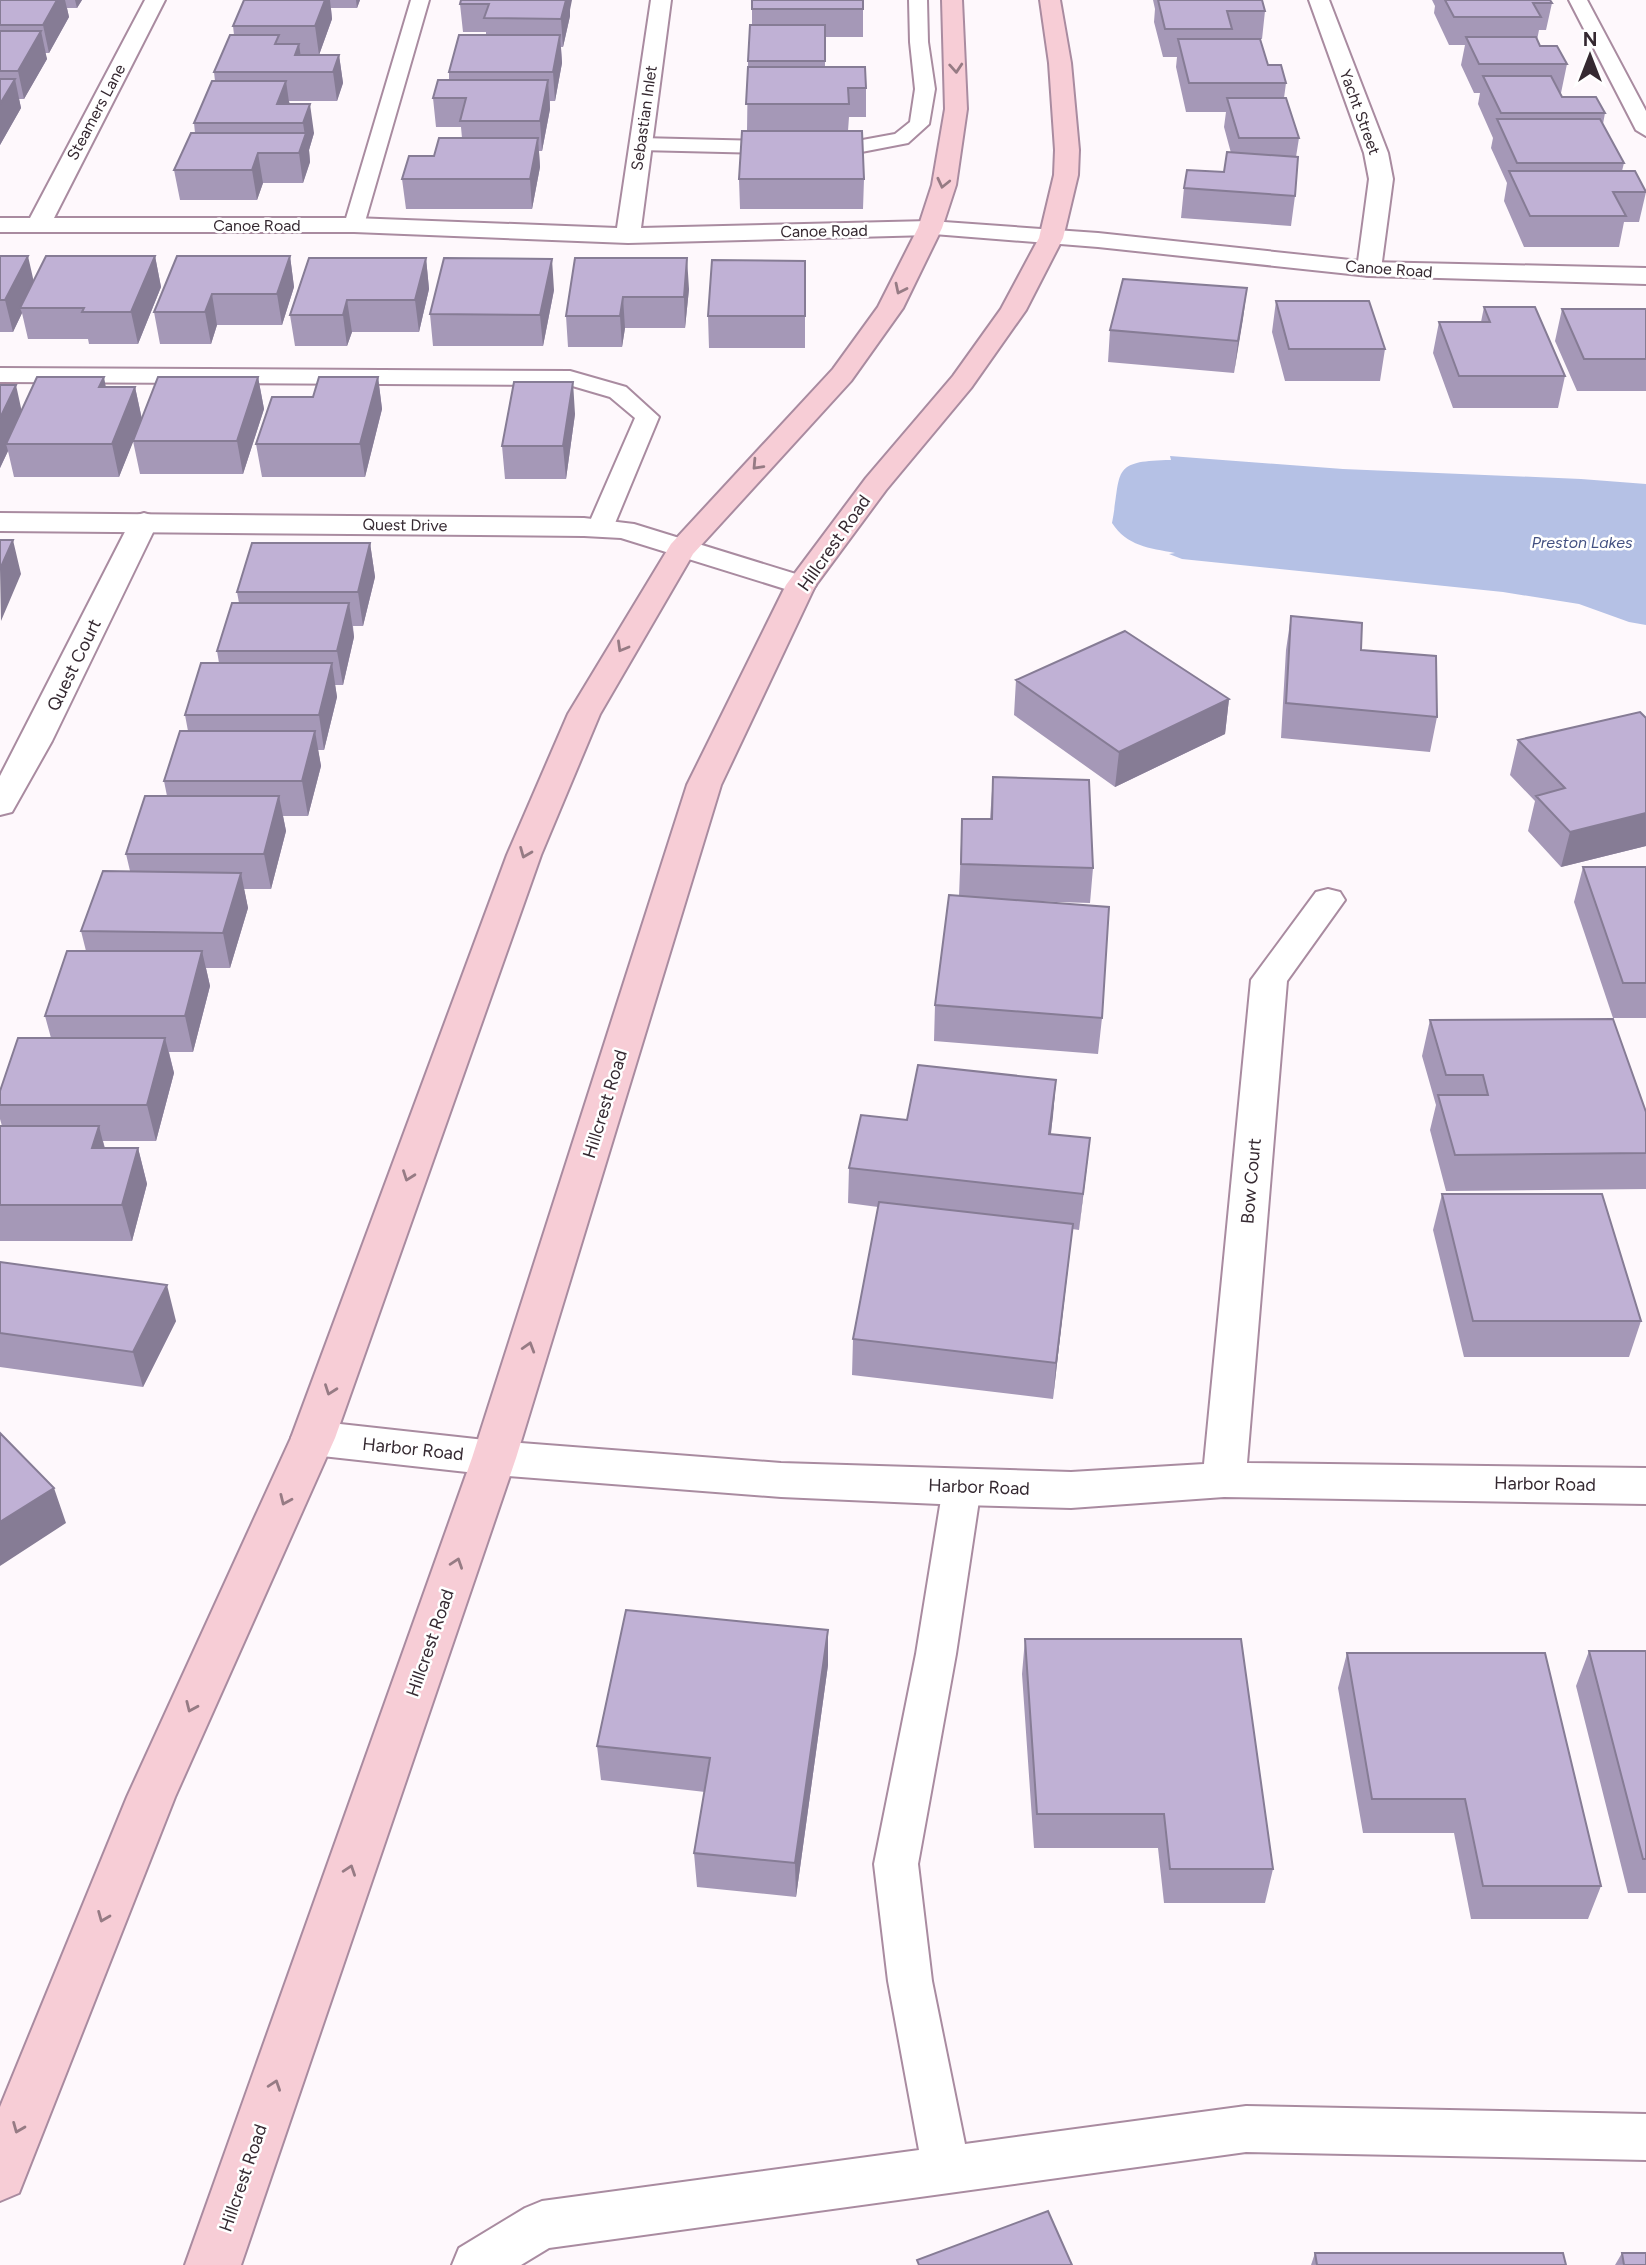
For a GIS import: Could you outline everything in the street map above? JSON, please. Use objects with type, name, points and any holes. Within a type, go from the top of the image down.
[{"type":"main road","points":[[0,2174],[151,1797],[313,1438],[524,855],[584,714],[681,550],[842,375],[890,309],[930,228],[944,185],[956,109],[952,0]]},
{"type":"main road","name":"Hillcrest Road","points":[[213,2265],[494,1458],[704,785],[802,585],[876,484],[969,372],[1013,310],[1051,238],[1066,175],[1067,149],[1060,63],[1050,0]]},
{"type":"street","name":"Steamers Lane","points":[[38,225],[155,0]]},
{"type":"street","name":"Sebastian Inlet","points":[[628,236],[661,0]]},
{"type":"street","name":"Yacht Street","points":[[1319,0],[1376,153],[1381,179],[1369,268]]},
{"type":"street","name":"Canoe Road","points":[[0,225],[354,225],[628,236],[930,228],[1098,240],[1369,268],[1646,276]]},
{"type":"street","name":"Quest Drive","points":[[0,522],[600,528],[624,530],[681,550],[802,585]]},
{"type":"street","name":"Quest Court","points":[[0,805],[36,741],[145,522]]},
{"type":"street","name":"Bow Court","points":[[1224,1480],[1269,980],[1328,900]]},
{"type":"street","name":"Harbor Road","points":[[313,1438],[494,1458],[781,1480],[961,1487],[1071,1490],[1224,1480],[1646,1486]]},
{"type":"lane","points":[[354,225],[420,0]]},
{"type":"lane","points":[[640,144],[846,149],[901,139],[919,124],[925,89],[919,42],[918,0]]},
{"type":"lane","points":[[1578,0],[1646,130]]},
{"type":"lane","points":[[0,375],[570,378],[618,392],[647,417],[600,528]]},
{"type":"lane","points":[[947,2171],[910,1981],[896,1864],[936,1654],[961,1487]]},
{"type":"lane","points":[[476,2265],[542,2225],[1246,2129],[1646,2137]]},
{"type":"water","name":"Preston Lakes","points":[[1170,456],[1343,469],[1646,484],[1646,625],[1629,622],[1579,604],[1503,592],[1182,559],[1169,554],[1175,553],[1139,545],[1125,537],[1112,523],[1119,480],[1128,466],[1171,460]]},
{"type":"building","points":[[0,0],[57,0],[43,25],[0,25]]},
{"type":"building","points":[[244,0],[325,0],[315,26],[233,26]]},
{"type":"building","points":[[461,0],[566,0],[561,19],[484,18],[489,4],[460,4]]},
{"type":"building","points":[[752,0],[863,0],[863,9],[752,9]]},
{"type":"building","points":[[1158,0],[1262,0],[1265,11],[1227,11],[1232,29],[1165,29]]},
{"type":"building","points":[[1445,0],[1550,0],[1552,3],[1533,3],[1541,17],[1454,17]]},
{"type":"building","points":[[750,25],[825,25],[825,61],[748,61]]},
{"type":"building","points":[[0,31],[41,31],[18,71],[0,71]]},
{"type":"building","points":[[230,35],[279,35],[275,44],[299,44],[295,55],[339,55],[333,72],[214,72]]},
{"type":"building","points":[[459,35],[560,35],[553,72],[449,72]]},
{"type":"building","points":[[1466,37],[1536,37],[1540,46],[1557,46],[1567,64],[1479,64]]},
{"type":"building","points":[[1178,39],[1260,39],[1268,65],[1281,65],[1286,83],[1189,83]]},
{"type":"building","points":[[748,67],[865,67],[866,88],[848,88],[849,104],[746,104]]},
{"type":"building","points":[[1483,76],[1551,76],[1562,97],[1596,97],[1605,113],[1501,113]]},
{"type":"building","points":[[0,79],[15,79],[0,104]]},
{"type":"building","points":[[438,80],[548,80],[540,121],[460,121],[466,98],[433,98]]},
{"type":"building","points":[[212,81],[286,81],[277,104],[310,104],[303,123],[194,123]]},
{"type":"building","points":[[1227,98],[1286,98],[1299,138],[1239,138]]},
{"type":"building","points":[[1497,119],[1600,119],[1624,163],[1517,163]]},
{"type":"building","points":[[742,131],[862,131],[864,179],[739,179]]},
{"type":"building","points":[[191,133],[306,133],[299,153],[258,153],[252,170],[174,170]]},
{"type":"building","points":[[439,138],[538,138],[530,179],[402,179],[409,156],[434,156]]},
{"type":"building","points":[[1227,152],[1298,157],[1295,196],[1184,188],[1187,170],[1224,172]]},
{"type":"building","points":[[1509,171],[1635,171],[1646,192],[1613,192],[1626,216],[1530,216]]},
{"type":"building","points":[[0,256],[28,256],[5,300],[0,300]]},
{"type":"building","points":[[46,256],[155,256],[131,312],[82,312],[84,308],[20,308]]},
{"type":"building","points":[[177,256],[290,256],[277,294],[212,294],[205,312],[154,312]]},
{"type":"building","points":[[309,258],[426,258],[415,300],[347,300],[343,315],[290,315]]},
{"type":"building","points":[[444,258],[552,259],[540,315],[430,314]]},
{"type":"building","points":[[575,258],[687,258],[684,297],[623,297],[620,316],[566,316]]},
{"type":"building","points":[[712,260],[805,261],[805,316],[708,316]]},
{"type":"building","points":[[1123,279],[1247,288],[1238,341],[1110,330]]},
{"type":"building","points":[[1276,301],[1369,301],[1385,349],[1289,349]]},
{"type":"building","points":[[1484,307],[1535,307],[1565,376],[1459,376],[1439,322],[1490,322]]},
{"type":"building","points":[[1562,309],[1646,309],[1646,359],[1584,359]]},
{"type":"building","points":[[37,377],[104,377],[99,387],[135,387],[112,444],[6,444]]},
{"type":"building","points":[[158,377],[258,377],[237,441],[133,441]]},
{"type":"building","points":[[319,377],[378,377],[360,444],[256,444],[272,397],[313,397]]},
{"type":"building","points":[[514,382],[573,382],[563,446],[502,446]]},
{"type":"building","points":[[0,385],[16,385],[0,418]]},
{"type":"building","points":[[0,540],[13,540],[0,569]]},
{"type":"building","points":[[252,543],[370,543],[358,592],[237,592]]},
{"type":"building","points":[[232,603],[349,603],[337,651],[217,651]]},
{"type":"building","points":[[1291,616],[1362,623],[1361,650],[1436,656],[1437,717],[1286,703]]},
{"type":"building","points":[[1125,631],[1229,699],[1119,752],[1016,680]]},
{"type":"building","points":[[201,663],[332,663],[319,715],[185,715]]},
{"type":"building","points":[[1640,712],[1646,718],[1646,813],[1570,832],[1536,796],[1565,788],[1518,740]]},
{"type":"building","points":[[180,731],[315,731],[302,781],[164,781]]},
{"type":"building","points":[[993,777],[1089,780],[1093,868],[961,864],[962,819],[992,819]]},
{"type":"building","points":[[145,796],[279,796],[264,854],[126,854]]},
{"type":"building","points":[[1583,867],[1646,867],[1646,983],[1623,983]]},
{"type":"building","points":[[103,871],[241,873],[223,933],[81,931]]},
{"type":"building","points":[[949,895],[1109,907],[1102,1018],[935,1005]]},
{"type":"building","points":[[67,951],[202,951],[185,1016],[45,1016]]},
{"type":"building","points":[[1613,1019],[1646,1112],[1646,1153],[1455,1155],[1438,1095],[1488,1095],[1483,1075],[1446,1075],[1430,1020]]},
{"type":"building","points":[[18,1038],[165,1038],[147,1105],[0,1105],[0,1091]]},
{"type":"building","points":[[918,1065],[1056,1080],[1049,1134],[1090,1138],[1083,1194],[849,1168],[861,1115],[907,1120]]},
{"type":"building","points":[[0,1126],[99,1126],[92,1148],[138,1148],[122,1205],[0,1205]]},
{"type":"building","points":[[1442,1194],[1602,1194],[1641,1321],[1473,1321]]},
{"type":"building","points":[[879,1202],[1073,1224],[1056,1363],[853,1339]]},
{"type":"building","points":[[0,1262],[167,1285],[133,1352],[0,1333]]},
{"type":"building","points":[[0,1433],[54,1488],[0,1522]]},
{"type":"building","points":[[626,1610],[828,1630],[795,1863],[694,1853],[710,1758],[597,1746]]},
{"type":"building","points":[[1025,1639],[1241,1639],[1273,1869],[1170,1869],[1164,1814],[1037,1814]]},
{"type":"building","points":[[1589,1651],[1646,1651],[1646,1859],[1643,1859]]},
{"type":"building","points":[[1347,1653],[1545,1653],[1601,1886],[1483,1886],[1465,1799],[1372,1799]]},
{"type":"building","points":[[1048,2211],[1072,2265],[919,2265],[917,2260]]},
{"type":"building","points":[[1315,2253],[1563,2253],[1566,2265],[1317,2265]]},
{"type":"building","points":[[1622,2253],[1646,2253],[1646,2265],[1624,2265]]}]
